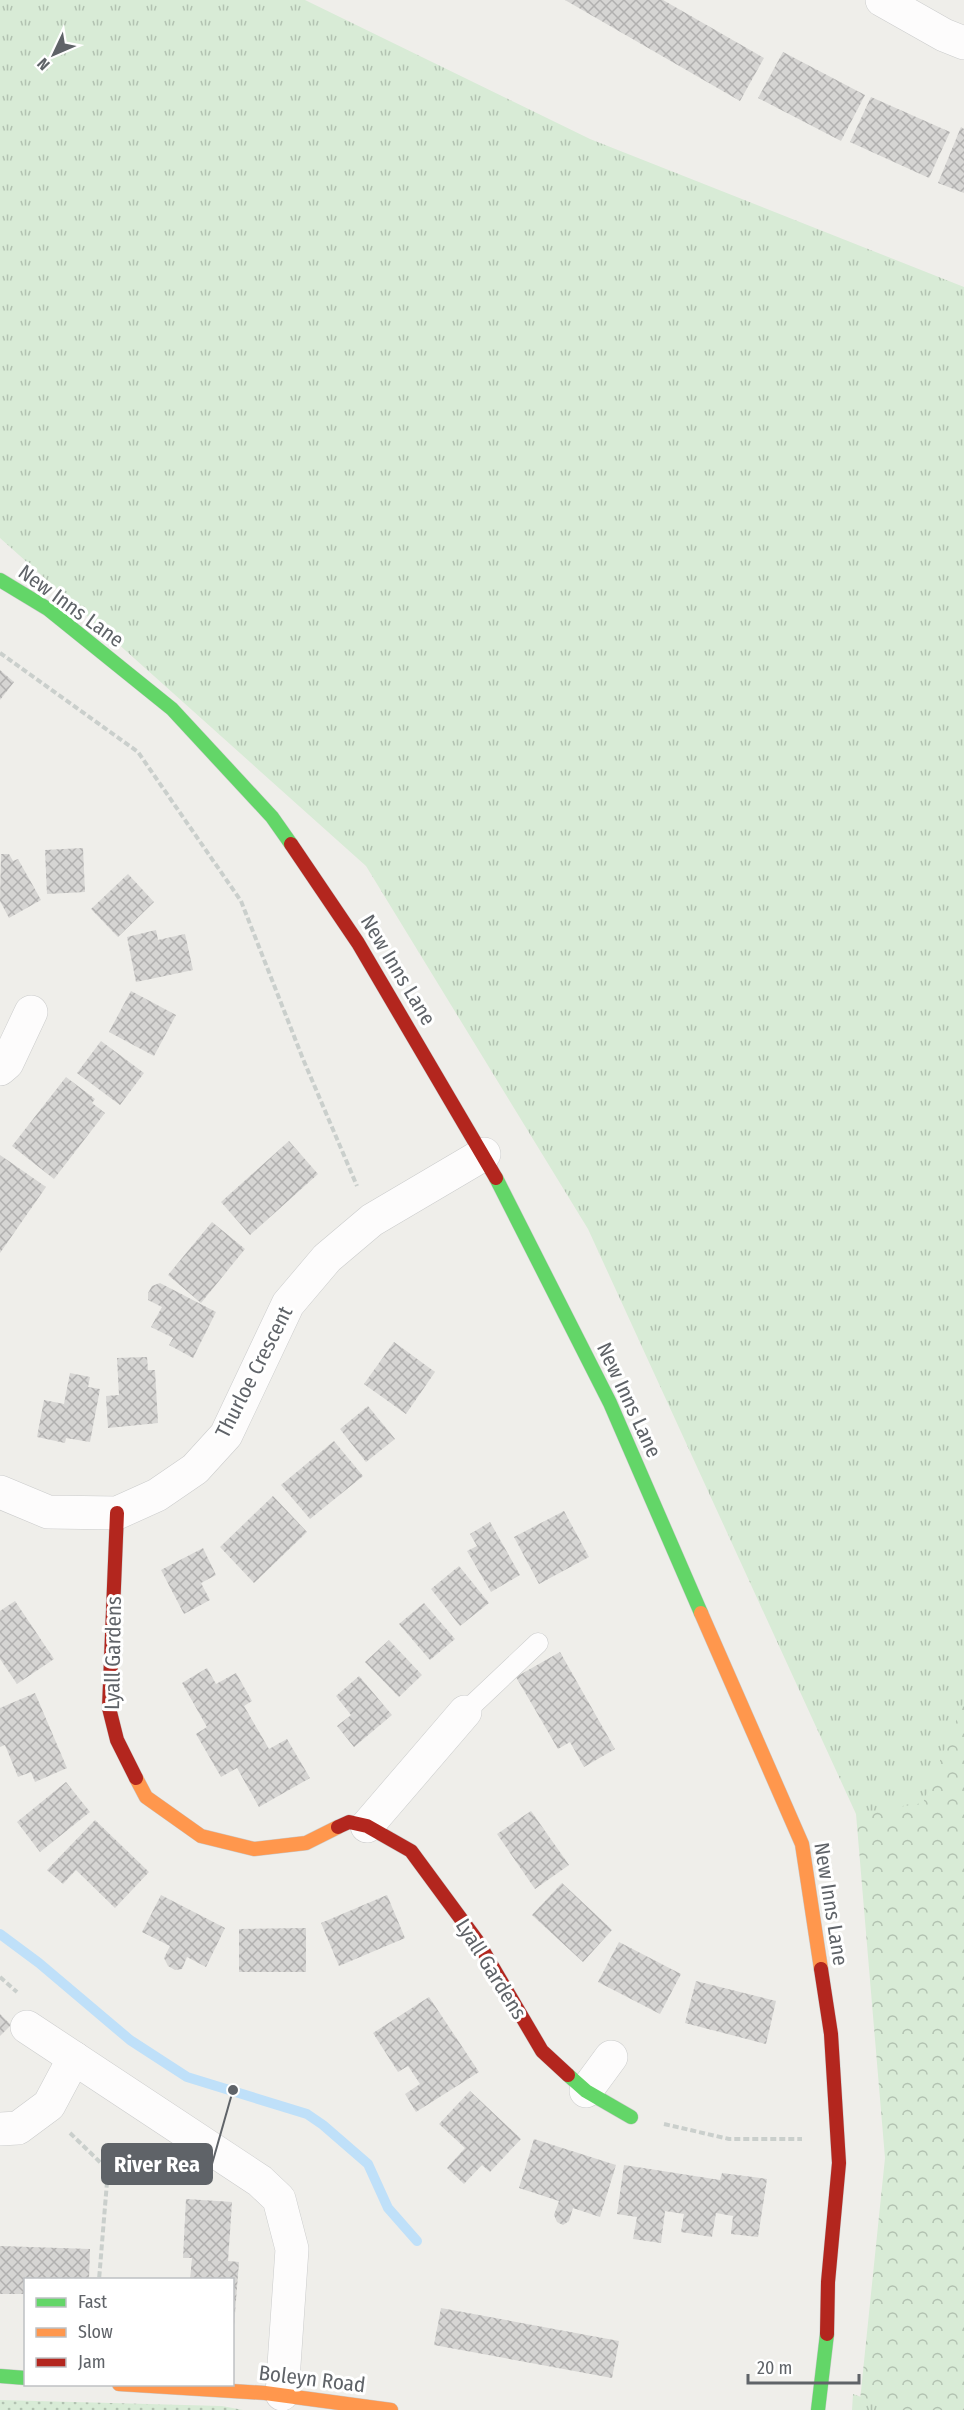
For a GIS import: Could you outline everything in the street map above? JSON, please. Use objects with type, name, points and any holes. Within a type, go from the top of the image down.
[{"type":"street","points":[[882,0],[944,35],[964,43]]},
{"type":"street","name":"New Inns Lane","points":[[0,580],[48,609],[172,709],[272,818],[358,943],[484,1154],[610,1403],[802,1844],[831,2034],[839,2163],[828,2282],[827,2337],[818,2410]]},
{"type":"street","points":[[0,1069],[7,1063],[32,1012]]},
{"type":"street","name":"Thurloe Crescent","points":[[0,1492],[48,1512],[117,1513],[157,1495],[195,1470],[226,1435],[288,1304],[327,1258],[372,1220],[484,1154]]},
{"type":"street","name":"Lyall Gardens","points":[[117,1513],[109,1708],[117,1740],[146,1797],[201,1836],[254,1849],[306,1843],[349,1822],[367,1826],[411,1851],[478,1942],[542,2051],[586,2091],[631,2117]]},
{"type":"street","points":[[367,1826],[465,1712]]},
{"type":"street","points":[[27,2027],[260,2181],[279,2199],[292,2249],[282,2394]]},
{"type":"street","points":[[586,2091],[611,2057]]},
{"type":"street","points":[[0,2129],[18,2128],[49,2105],[74,2058]]},
{"type":"street","points":[[0,2376],[24,2378]]},
{"type":"street","name":"Boleyn Road","points":[[137,2386],[282,2394],[391,2410]]},
{"type":"lane","points":[[465,1712],[538,1643]]},
{"type":"path","points":[[0,653],[138,752],[241,901],[303,1059],[372,1220]]},
{"type":"path","points":[[41,2111],[85,2146],[103,2165],[107,2182],[99,2278]]},
{"type":"path","points":[[631,2117],[729,2139],[837,2139]]},
{"type":"green space","points":[[0,0],[305,0],[590,139],[964,287],[964,1701],[923,1803],[856,1814],[588,1229],[366,866],[0,538]]},
{"type":"green space","points":[[964,1686],[964,2410],[859,2410],[885,2158],[856,1814],[899,1737]]},
{"type":"green space","points":[[853,2394],[897,2410],[852,2410]]},
{"type":"green space","points":[[0,2400],[222,2406],[243,2410],[0,2410]]},
{"type":"building","points":[[565,0],[663,0],[764,58],[740,101]]},
{"type":"building","points":[[783,52],[865,95],[841,141],[758,98]]},
{"type":"building","points":[[871,97],[950,132],[929,178],[850,142]]},
{"type":"building","points":[[961,127],[964,129],[964,193],[938,183]]},
{"type":"building","points":[[0,670],[14,682],[0,700]]},
{"type":"building","points":[[83,848],[85,892],[47,894],[45,850]]},
{"type":"building","points":[[1,854],[9,854],[13,861],[18,859],[41,900],[9,918],[0,901]]},
{"type":"building","points":[[128,874],[154,902],[118,937],[91,909]]},
{"type":"building","points":[[156,930],[158,940],[185,934],[193,970],[136,982],[127,937]]},
{"type":"building","points":[[131,991],[176,1015],[154,1056],[109,1032]]},
{"type":"building","points":[[101,1041],[144,1073],[120,1105],[77,1073]]},
{"type":"building","points":[[66,1077],[95,1099],[92,1103],[105,1113],[54,1179],[12,1146]]},
{"type":"building","points":[[289,1141],[318,1174],[250,1235],[221,1202]]},
{"type":"building","points":[[0,1155],[46,1187],[0,1253]]},
{"type":"building","points":[[212,1222],[245,1249],[201,1303],[168,1275]]},
{"type":"building","points":[[160,1283],[216,1312],[193,1358],[169,1345],[173,1338],[151,1327],[162,1307],[148,1300],[148,1293],[152,1286]]},
{"type":"building","points":[[394,1342],[435,1372],[406,1414],[364,1384]]},
{"type":"building","points":[[147,1357],[148,1370],[155,1370],[158,1423],[108,1428],[106,1396],[119,1395],[117,1358]]},
{"type":"building","points":[[70,1373],[90,1377],[88,1387],[100,1389],[90,1442],[66,1438],[65,1443],[37,1437],[44,1400],[64,1404]]},
{"type":"building","points":[[368,1406],[395,1439],[366,1462],[340,1429]]},
{"type":"building","points":[[334,1441],[363,1476],[310,1519],[281,1485]]},
{"type":"building","points":[[273,1496],[307,1532],[254,1583],[220,1547]]},
{"type":"building","points":[[564,1511],[589,1557],[539,1584],[514,1537]]},
{"type":"building","points":[[490,1522],[520,1575],[491,1592],[467,1551],[477,1546],[470,1534]]},
{"type":"building","points":[[203,1548],[216,1575],[201,1583],[210,1600],[184,1614],[161,1570]]},
{"type":"building","points":[[459,1566],[489,1603],[460,1626],[431,1589]]},
{"type":"building","points":[[15,1601],[54,1659],[17,1684],[0,1659],[0,1611]]},
{"type":"building","points":[[424,1603],[455,1639],[430,1660],[399,1624]]},
{"type":"building","points":[[389,1640],[422,1675],[399,1697],[365,1662]]},
{"type":"building","points":[[560,1652],[615,1749],[584,1767],[570,1742],[558,1749],[516,1677]]},
{"type":"building","points":[[207,1668],[216,1684],[236,1673],[252,1701],[244,1706],[269,1749],[287,1739],[310,1778],[259,1807],[237,1768],[221,1777],[196,1734],[207,1727],[182,1683]]},
{"type":"building","points":[[359,1676],[392,1715],[354,1747],[337,1726],[351,1715],[336,1696]]},
{"type":"building","points":[[35,1693],[67,1768],[35,1782],[31,1772],[18,1777],[5,1745],[0,1747],[0,1708]]},
{"type":"building","points":[[66,1782],[90,1812],[40,1852],[17,1822]]},
{"type":"building","points":[[531,1811],[569,1865],[535,1889],[497,1834]]},
{"type":"building","points":[[95,1820],[149,1872],[115,1908],[76,1870],[63,1884],[47,1870]]},
{"type":"building","points":[[562,1883],[612,1930],[583,1962],[532,1915]]},
{"type":"building","points":[[161,1895],[225,1928],[206,1967],[187,1957],[182,1969],[175,1970],[168,1966],[164,1958],[170,1946],[142,1932]]},
{"type":"building","points":[[387,1895],[405,1938],[339,1966],[321,1923]]},
{"type":"building","points":[[306,1928],[306,1972],[239,1972],[239,1929]]},
{"type":"building","points":[[619,1942],[681,1974],[660,2014],[598,1982]]},
{"type":"building","points":[[696,1981],[776,2001],[766,2044],[685,2023]]},
{"type":"building","points":[[429,1997],[479,2072],[416,2112],[405,2094],[420,2084],[408,2066],[398,2072],[373,2033]]},
{"type":"building","points":[[0,2014],[11,2025],[0,2036]]},
{"type":"building","points":[[470,2091],[521,2139],[490,2172],[482,2165],[464,2184],[447,2168],[465,2148],[439,2124]]},
{"type":"building","points":[[534,2139],[616,2165],[600,2217],[573,2208],[569,2221],[563,2225],[557,2222],[554,2215],[559,2201],[519,2188]]},
{"type":"building","points":[[624,2165],[720,2180],[722,2173],[767,2179],[758,2237],[731,2234],[733,2216],[716,2213],[712,2237],[681,2232],[684,2214],[665,2211],[661,2243],[633,2239],[637,2217],[617,2214]]},
{"type":"building","points":[[186,2199],[232,2202],[228,2261],[239,2262],[234,2326],[234,2278],[190,2278],[192,2258],[183,2258]]},
{"type":"building","points":[[0,2246],[90,2249],[89,2278],[24,2278],[24,2294],[0,2294]]},
{"type":"building","points":[[441,2308],[619,2341],[612,2378],[434,2345]]},
{"type":"waterway","points":[[0,1934],[39,1963],[130,2040],[187,2077],[307,2114],[323,2125],[368,2164],[388,2208],[417,2241]]},
{"type":"traffic: fast","points":[[0,580],[48,609],[172,709],[272,817],[291,844]]},
{"type":"traffic: fast","points":[[496,1178],[610,1403],[701,1613]]},
{"type":"traffic: fast","points":[[568,2075],[586,2091],[631,2117]]},
{"type":"traffic: fast","points":[[818,2410],[827,2334]]},
{"type":"traffic: fast","points":[[0,2376],[24,2378]]},
{"type":"traffic: slow","points":[[701,1613],[802,1844],[821,1969]]},
{"type":"traffic: slow","points":[[136,1778],[146,1797],[201,1836],[254,1849],[306,1843],[338,1827]]},
{"type":"traffic: slow","points":[[151,2386],[265,2393],[391,2410]]},
{"type":"traffic: jam","points":[[291,844],[358,943],[496,1178]]},
{"type":"traffic: jam","points":[[117,1513],[109,1708],[117,1740],[136,1778]]},
{"type":"traffic: jam","points":[[338,1827],[349,1822],[367,1826],[411,1851],[478,1942],[542,2051],[568,2075]]},
{"type":"traffic: jam","points":[[821,1969],[831,2034],[839,2163],[828,2282],[827,2334]]},
{"type":"place","name":"River Rea","points":[[233,2090]]}]
